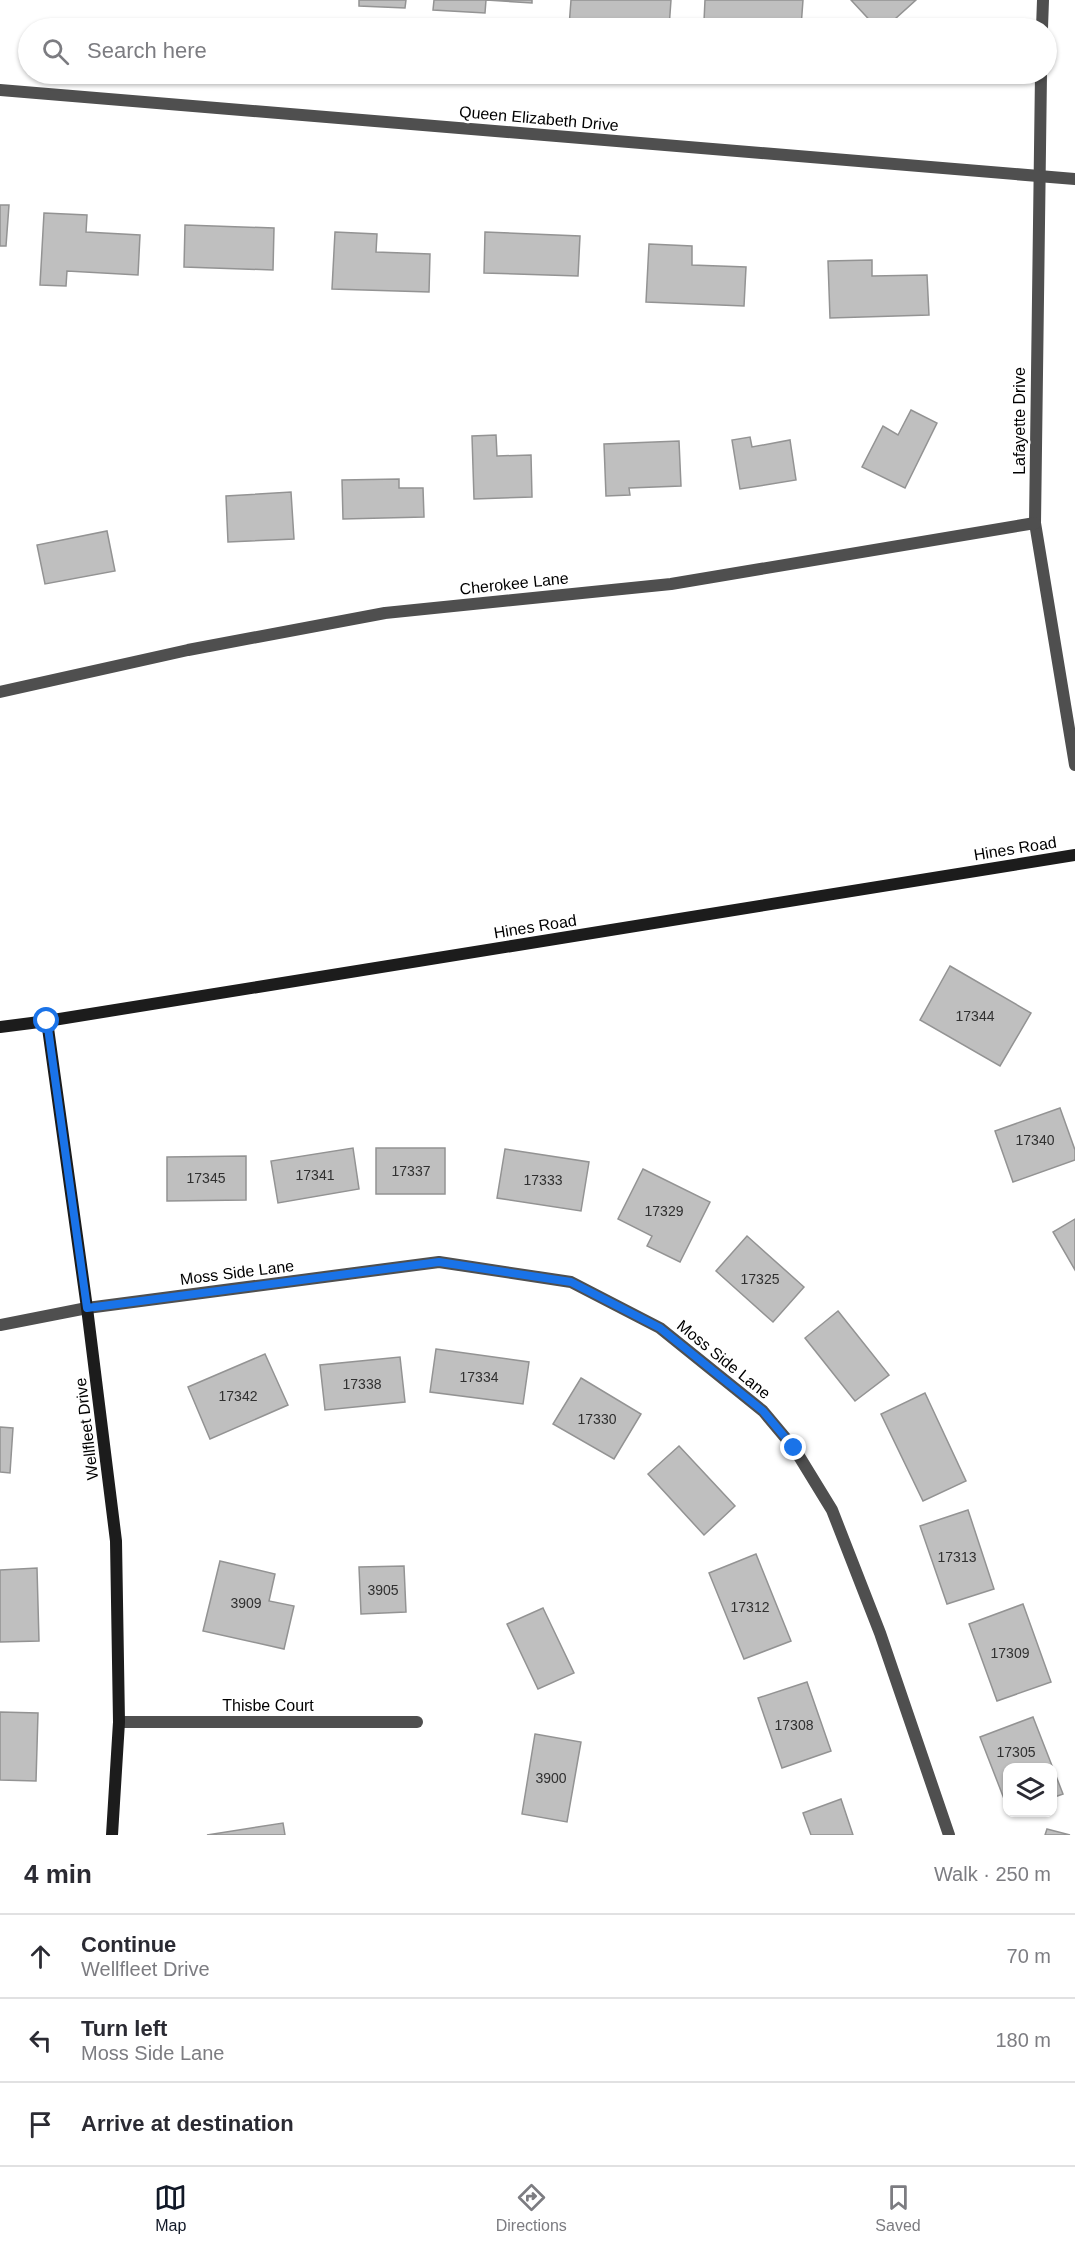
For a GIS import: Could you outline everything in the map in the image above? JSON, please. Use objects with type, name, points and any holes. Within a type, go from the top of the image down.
[{"type":"street","points":[[1042,18],[1043,0]]},
{"type":"street","name":"Lafayette Drive","points":[[1041,84],[1035,523],[1075,765]]},
{"type":"street","name":"Queen Elizabeth Drive","points":[[0,90],[1075,179]]},
{"type":"street","name":"Cherokee Lane","points":[[0,692],[188,650],[385,613],[671,584],[1035,523]]},
{"type":"street","name":"Hines Road","points":[[0,1027],[1075,855]]},
{"type":"street","name":"Wellfleet Drive","points":[[47,1021],[87,1308],[116,1541],[119,1722],[112,1835]]},
{"type":"street","name":"Moss Side Lane","points":[[0,1325],[87,1308],[439,1262],[571,1282],[660,1328],[763,1411],[794,1448],[832,1510],[880,1633],[949,1835]]},
{"type":"street","name":"Thisbe Court","points":[[119,1722],[417,1722]]},
{"type":"building","points":[[359,0],[406,0],[405,8],[359,6]]},
{"type":"building","points":[[434,0],[486,0],[485,13],[433,10]]},
{"type":"building","points":[[486,0],[532,0],[532,3]]},
{"type":"building","points":[[571,0],[671,0],[670,18],[570,18]]},
{"type":"building","points":[[705,0],[803,0],[802,18],[704,18]]},
{"type":"building","points":[[851,0],[916,0],[896,18],[868,18]]},
{"type":"building","points":[[0,205],[9,205],[6,246],[0,246]]},
{"type":"building","points":[[44,213],[87,215],[86,232],[140,235],[138,275],[67,271],[66,286],[40,285]]},
{"type":"building","points":[[185,225],[274,228],[273,270],[184,267]]},
{"type":"building","points":[[335,232],[377,234],[376,252],[430,254],[429,292],[332,289]]},
{"type":"building","points":[[485,232],[580,236],[578,276],[484,273]]},
{"type":"building","points":[[649,244],[692,246],[692,265],[746,267],[744,306],[646,302]]},
{"type":"building","points":[[872,260],[872,276],[927,275],[929,315],[830,318],[828,261]]},
{"type":"building","points":[[911,410],[937,423],[905,488],[862,467],[883,426],[898,435]]},
{"type":"building","points":[[496,435],[497,456],[531,455],[532,497],[474,499],[472,436]]},
{"type":"building","points":[[750,437],[752,447],[790,440],[796,480],[740,489],[732,440]]},
{"type":"building","points":[[679,441],[681,486],[629,488],[630,495],[606,496],[604,444]]},
{"type":"building","points":[[399,479],[399,488],[423,488],[424,517],[343,519],[342,480]]},
{"type":"building","points":[[291,492],[294,539],[228,542],[226,496]]},
{"type":"building","points":[[107,531],[115,571],[45,584],[37,545]]},
{"type":"building","points":[[950,966],[1031,1013],[1000,1066],[920,1020]]},
{"type":"building","points":[[1060,1108],[1075,1150],[1075,1160],[1013,1182],[995,1131]]},
{"type":"building","points":[[353,1148],[359,1189],[278,1203],[271,1161]]},
{"type":"building","points":[[376,1148],[445,1148],[445,1194],[376,1194]]},
{"type":"building","points":[[505,1149],[589,1162],[581,1211],[497,1198]]},
{"type":"building","points":[[246,1156],[246,1200],[167,1201],[167,1157]]},
{"type":"building","points":[[643,1169],[710,1202],[680,1262],[647,1246],[652,1236],[618,1219]]},
{"type":"building","points":[[1075,1219],[1075,1270],[1053,1232]]},
{"type":"building","points":[[747,1236],[804,1287],[773,1322],[716,1271]]},
{"type":"building","points":[[838,1311],[889,1375],[855,1401],[805,1338]]},
{"type":"building","points":[[436,1349],[529,1362],[523,1404],[430,1392]]},
{"type":"building","points":[[265,1354],[288,1405],[210,1439],[188,1387]]},
{"type":"building","points":[[400,1357],[405,1402],[325,1410],[320,1365]]},
{"type":"building","points":[[581,1378],[641,1414],[614,1459],[553,1424]]},
{"type":"building","points":[[925,1393],[966,1481],[923,1501],[881,1414]]},
{"type":"building","points":[[0,1427],[13,1428],[10,1473],[0,1472]]},
{"type":"building","points":[[679,1446],[735,1506],[704,1535],[648,1474]]},
{"type":"building","points":[[968,1510],[994,1589],[947,1604],[920,1526]]},
{"type":"building","points":[[756,1554],[791,1641],[744,1659],[709,1573]]},
{"type":"building","points":[[220,1561],[275,1574],[269,1601],[294,1606],[284,1649],[203,1631]]},
{"type":"building","points":[[404,1566],[406,1612],[361,1614],[359,1567]]},
{"type":"building","points":[[37,1568],[39,1641],[0,1642],[0,1570]]},
{"type":"building","points":[[1023,1604],[1051,1682],[997,1701],[969,1624]]},
{"type":"building","points":[[543,1608],[574,1673],[538,1689],[507,1624]]},
{"type":"building","points":[[807,1682],[831,1751],[782,1768],[758,1698]]},
{"type":"building","points":[[0,1712],[38,1713],[36,1781],[0,1780]]},
{"type":"building","points":[[1033,1717],[1051,1763],[1003,1763],[1003,1796],[980,1737]]},
{"type":"building","points":[[535,1734],[581,1742],[567,1822],[522,1814]]},
{"type":"building","points":[[1057,1779],[1063,1794],[1057,1796]]},
{"type":"building","points":[[841,1799],[853,1835],[811,1835],[803,1813]]},
{"type":"building","points":[[283,1823],[285,1835],[207,1835]]},
{"type":"building","points":[[1047,1829],[1070,1835],[1045,1835]]},
{"type":"route","points":[[47,1021],[87,1308],[439,1262],[571,1282],[660,1328],[763,1411],[794,1448]]}]
